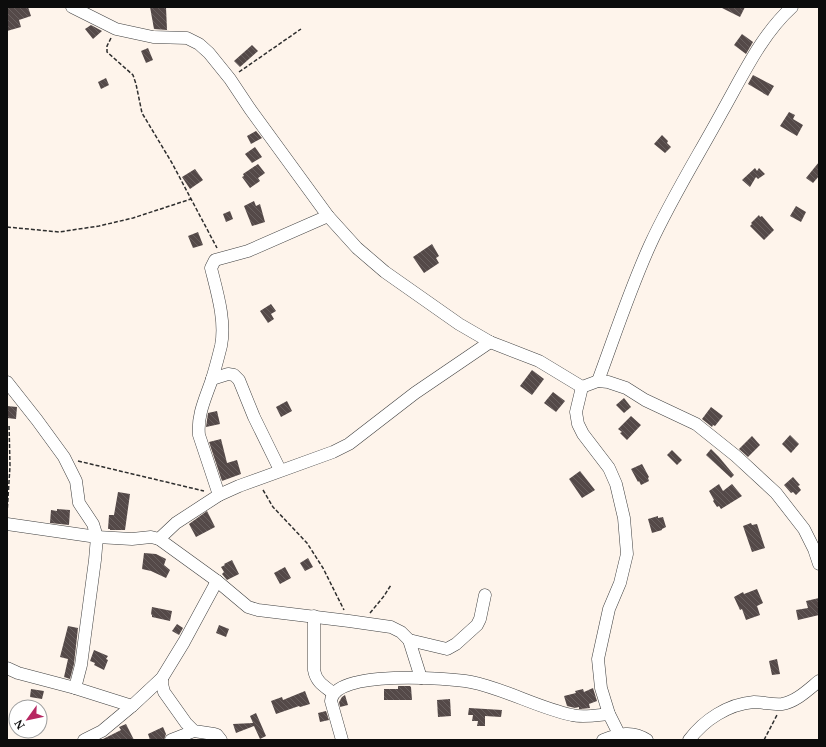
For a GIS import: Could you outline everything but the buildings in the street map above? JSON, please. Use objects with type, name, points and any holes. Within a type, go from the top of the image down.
[{"type":"street","points":[[72,7],[116,29],[153,36],[187,38],[199,44],[209,52],[230,78],[250,109],[328,216],[357,248],[385,272],[459,324],[490,342],[539,361],[574,384],[582,387],[598,381],[608,382],[626,388],[645,400],[696,424],[736,456],[776,493],[804,530],[814,549],[819,564]]},
{"type":"street","points":[[598,381],[650,244],[675,196],[763,42],[792,7]]},
{"type":"street","points":[[219,495],[199,435],[198,424],[199,415],[212,379],[221,344],[221,308],[212,268],[215,260],[248,251],[328,216]]},
{"type":"street","points":[[159,539],[176,523],[219,495],[280,470],[333,452],[349,444],[415,393],[490,342]]},
{"type":"street","points":[[212,379],[228,374],[234,375],[239,380],[254,417],[280,470]]},
{"type":"street","points":[[7,382],[64,457],[76,481],[79,503],[93,524],[97,537],[96,560],[81,665],[75,688]]},
{"type":"street","points":[[582,387],[576,412],[578,424],[583,434],[609,468],[616,484],[624,518],[627,554],[620,583],[609,609],[598,659],[600,688],[609,714],[619,734]]},
{"type":"street","points":[[7,524],[97,537],[143,539],[152,537],[159,539],[217,581],[248,607],[258,610],[391,627],[401,632],[409,640],[422,678]]},
{"type":"street","points":[[84,740],[102,731],[162,678],[204,608],[217,581]]},
{"type":"street","points":[[409,640],[444,648],[451,648],[477,626],[485,596]]},
{"type":"street","points":[[314,616],[315,677],[333,693]]},
{"type":"street","points":[[7,668],[18,673],[75,688],[132,706]]},
{"type":"street","points":[[162,678],[164,692],[186,723],[191,735]]},
{"type":"street","points":[[342,740],[331,701],[333,693],[340,687],[363,680],[422,678],[471,682],[546,708],[575,716],[609,714]]},
{"type":"street","points":[[689,740],[707,721],[723,711],[754,702],[783,704],[798,697],[819,681]]},
{"type":"street","points":[[603,740],[619,734],[637,734],[647,740]]},
{"type":"street","points":[[172,740],[191,735],[217,735],[221,740]]},
{"type":"path","points":[[116,29],[107,46],[107,52],[133,75],[142,113],[172,163],[222,258]]},
{"type":"path","points":[[230,78],[301,29]]},
{"type":"path","points":[[7,227],[59,232],[99,226],[133,218],[191,199]]},
{"type":"path","points":[[7,514],[10,466],[9,424]]},
{"type":"path","points":[[64,457],[219,495]]},
{"type":"path","points":[[257,479],[273,507],[307,543],[355,622],[376,607],[391,584]]},
{"type":"path","points":[[764,740],[783,704]]}]
